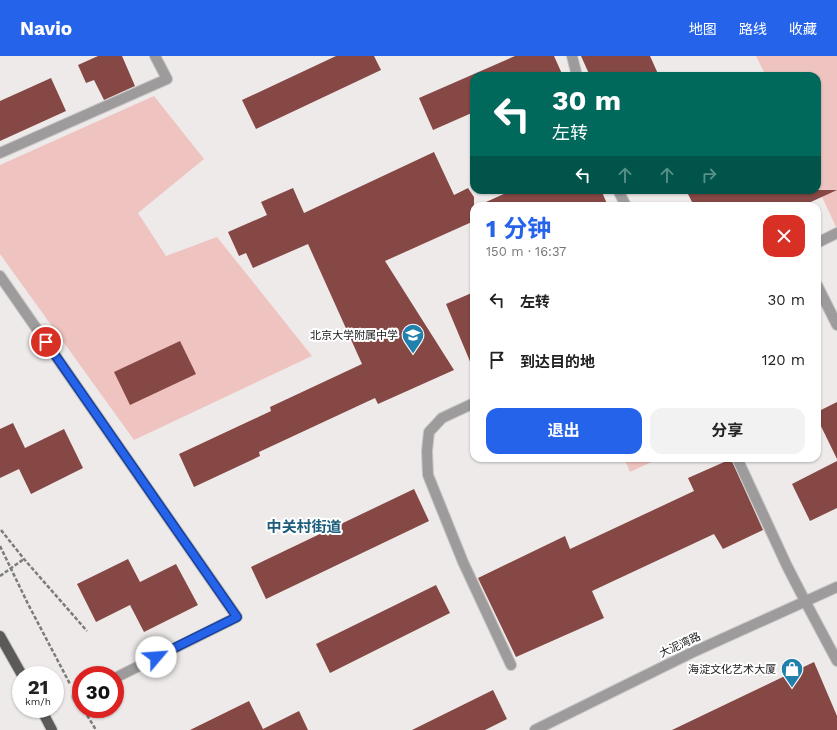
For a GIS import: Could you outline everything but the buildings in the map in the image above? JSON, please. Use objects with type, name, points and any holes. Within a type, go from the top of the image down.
[{"type":"main road","points":[[0,636],[17,666]]},
{"type":"main road","points":[[46,718],[52,730]]},
{"type":"street","points":[[0,153],[167,79],[155,56]]},
{"type":"street","points":[[572,56],[576,72]]},
{"type":"street","points":[[821,241],[837,233]]},
{"type":"street","points":[[0,276],[237,617],[124,674]]},
{"type":"street","points":[[821,292],[837,325]]},
{"type":"street","points":[[470,406],[442,418],[429,432],[427,451],[428,475],[463,562],[511,665]]},
{"type":"street","points":[[739,462],[787,566],[837,661]]},
{"type":"street","name":"大泥湾路","points":[[535,730],[691,653],[837,587]]},
{"type":"path","points":[[1,530],[24,559],[87,631]]},
{"type":"path","points":[[0,546],[28,604],[72,683]]},
{"type":"path","points":[[0,576],[24,559]]},
{"type":"path","points":[[89,718],[96,730]]},
{"type":"shaded area","points":[[756,56],[837,56],[837,229],[821,194],[821,72],[764,72]]},
{"type":"shaded area","points":[[154,96],[204,159],[138,213],[166,256],[217,237],[312,356],[134,440],[0,254],[0,165]]},
{"type":"shaded area","points":[[626,462],[651,462],[630,472]]},
{"type":"place","name":"北京大学附属中学","points":[[413,354]]},
{"type":"place","name":"海淀文化艺术大厦","points":[[792,688]]},
{"type":"district","name":"中关村街道","points":[[304,527]]},
{"type":"route","points":[[46,342],[237,617],[156,657]]}]
